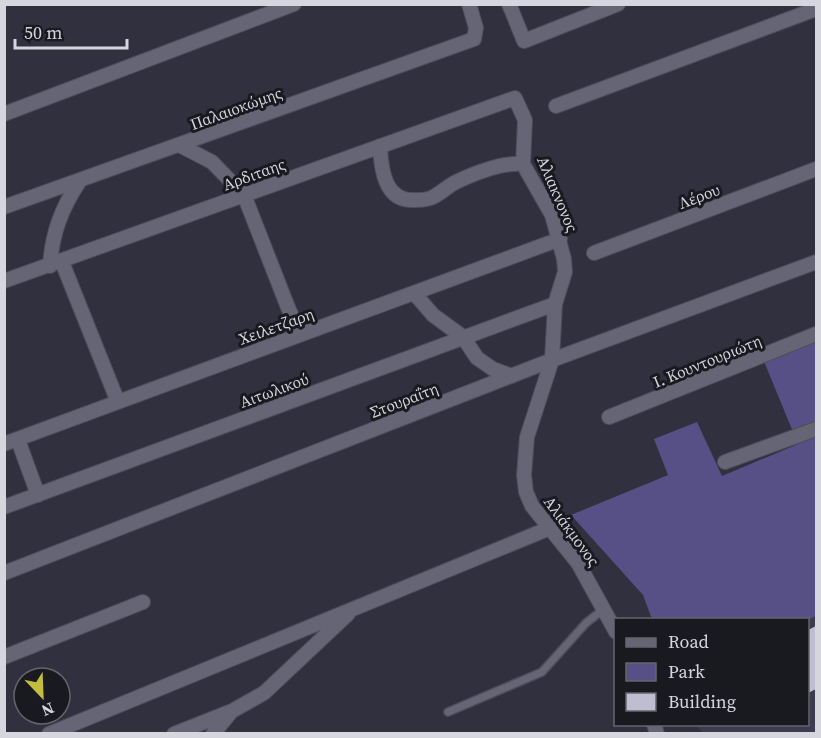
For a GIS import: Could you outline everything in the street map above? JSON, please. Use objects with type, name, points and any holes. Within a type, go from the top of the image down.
[{"type":"street","points":[[4,114],[294,4]]},
{"type":"street","name":"Παλαιοκώμης","points":[[4,207],[181,146],[469,40],[476,35],[470,4]]},
{"type":"street","points":[[509,4],[524,41],[618,4]]},
{"type":"street","points":[[556,106],[816,9]]},
{"type":"street","name":"Αρδιταης","points":[[4,281],[515,98]]},
{"type":"street","name":"Αλιακνονος","points":[[515,98],[525,120],[523,164],[552,215],[560,239],[565,272],[555,304]]},
{"type":"street","points":[[181,146],[212,162],[244,195],[289,310],[301,334]]},
{"type":"street","points":[[380,146],[382,173],[387,184],[395,196],[407,200],[432,198],[458,181],[504,165],[523,164]]},
{"type":"street","name":"Λέρου","points":[[594,253],[816,169]]},
{"type":"street","points":[[79,182],[65,203],[51,243],[56,264],[118,402]]},
{"type":"street","name":"Χειλετζαρη","points":[[11,442],[560,239]]},
{"type":"street","name":"Στουραΐτη","points":[[4,573],[552,360],[816,262]]},
{"type":"street","points":[[414,293],[433,315],[463,337],[477,358],[493,369],[512,376]]},
{"type":"street","name":"Αιτωλικού","points":[[4,507],[555,304]]},
{"type":"street","name":"Αλιάκμονος","points":[[555,304],[552,360],[527,437],[524,475],[532,506],[578,563],[614,630]]},
{"type":"street","name":"Ι. Κουντουριώτη","points":[[609,417],[816,334]]},
{"type":"street","points":[[725,462],[816,429]]},
{"type":"street","points":[[11,442],[38,495]]},
{"type":"street","points":[[50,734],[550,528]]},
{"type":"street","points":[[4,657],[143,602]]},
{"type":"street","points":[[174,734],[232,711],[264,693],[354,608]]},
{"type":"street","points":[[213,734],[232,711]]},
{"type":"lane","points":[[448,712],[542,672],[585,623],[604,609]]},
{"type":"shaded area","points":[[816,616],[816,733],[703,733],[697,726],[809,726],[809,618]]},
{"type":"green space","points":[[816,338],[816,616],[809,619],[652,618],[643,595],[571,515],[668,475],[654,439],[697,422],[722,476],[798,444],[763,359]]},
{"type":"building","points":[[816,626],[816,689],[809,692],[809,630]]}]
